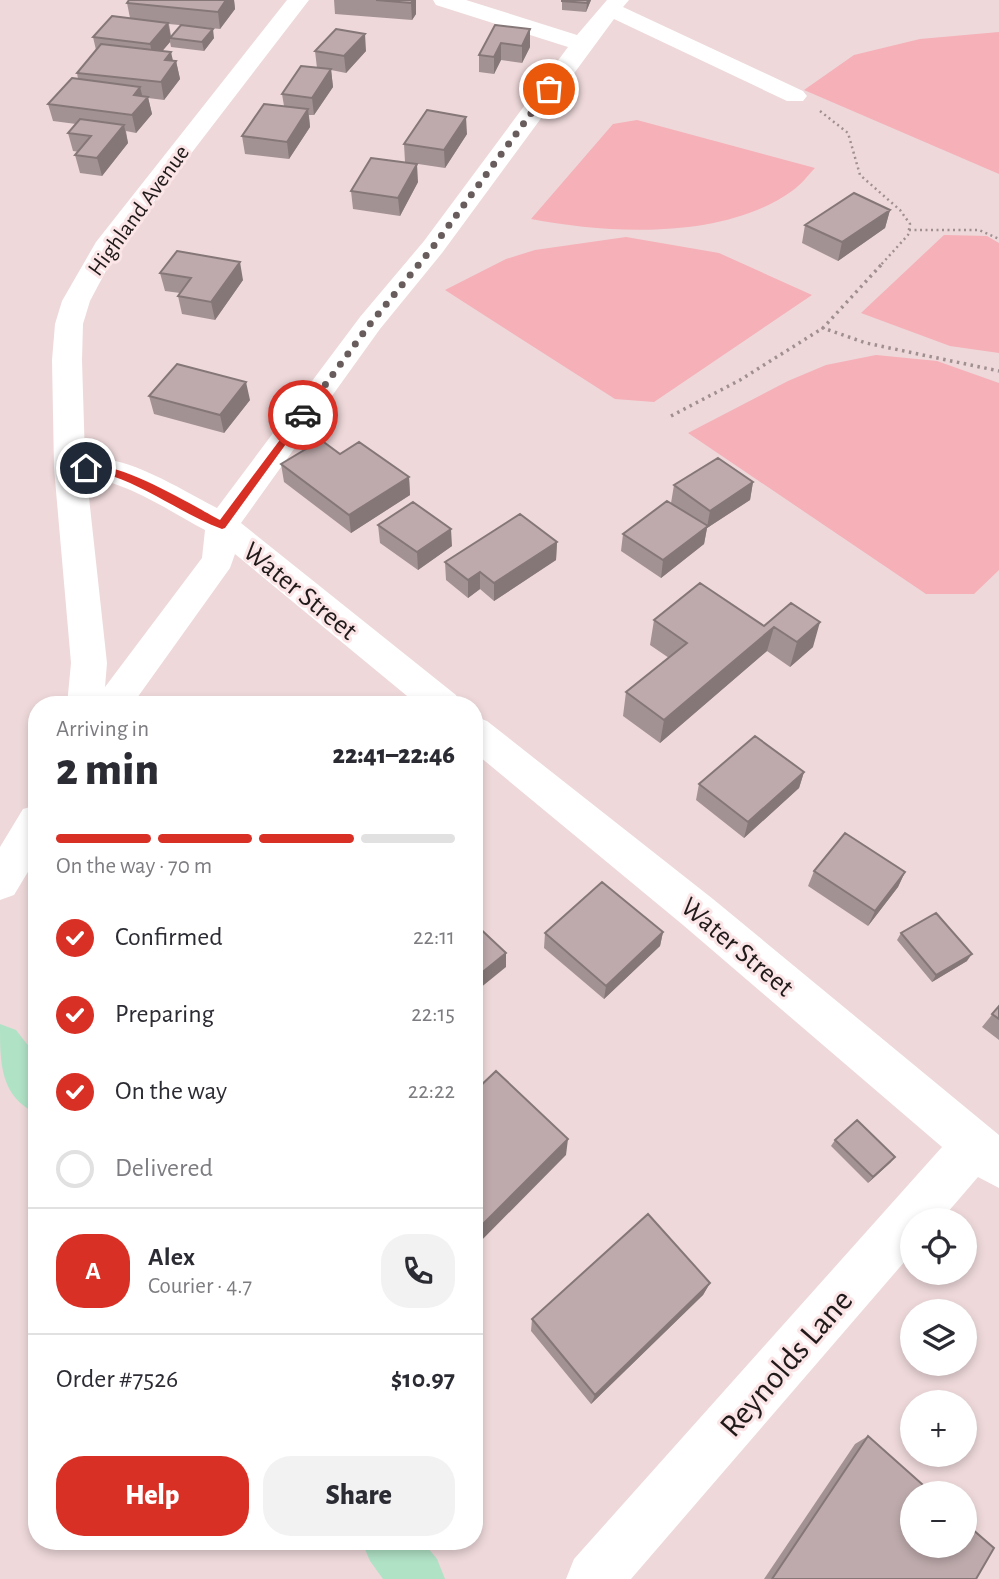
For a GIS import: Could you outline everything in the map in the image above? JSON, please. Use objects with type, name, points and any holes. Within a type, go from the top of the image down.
[{"type":"main road","points":[[0,1045],[28,1081]]},
{"type":"main road","points":[[395,1550],[418,1579]]},
{"type":"street","name":"Highland Avenue","points":[[86,696],[89,663],[70,468],[67,360],[69,324],[89,276],[105,248],[298,0]]},
{"type":"street","points":[[444,0],[582,44]]},
{"type":"street","points":[[119,696],[218,560],[222,525],[370,324],[433,247],[614,4],[795,96]]},
{"type":"street","name":"Water Street","points":[[70,468],[102,468],[136,480],[222,525],[432,696]]},
{"type":"street","name":"Water Street","points":[[483,738],[698,912],[987,1155]]},
{"type":"street","points":[[0,883],[28,836]]},
{"type":"street","name":"Reynolds Lane","points":[[594,1579],[987,1155]]},
{"type":"path","points":[[671,416],[740,380],[823,328],[896,249],[909,230],[911,224],[906,216],[861,177],[853,164],[848,133],[795,96]]},
{"type":"path","points":[[909,230],[979,230],[999,239]]},
{"type":"path","points":[[823,328],[853,339],[999,371]]},
{"type":"shaded area","points":[[999,32],[999,174],[804,90],[854,55],[920,39]]},
{"type":"shaded area","points":[[637,120],[815,168],[795,189],[764,207],[733,218],[700,225],[630,230],[531,219],[613,124]]},
{"type":"shaded area","points":[[944,235],[987,236],[999,243],[999,353],[950,346],[861,313]]},
{"type":"shaded area","points":[[626,237],[719,253],[812,295],[654,402],[615,399],[445,290],[506,259],[535,250]]},
{"type":"shaded area","points":[[876,355],[937,361],[999,383],[999,570],[974,594],[926,594],[688,433],[788,381],[826,365]]},
{"type":"building","points":[[129,0],[226,0],[218,12],[127,3]]},
{"type":"building","points":[[376,0],[413,0],[411,3]]},
{"type":"building","points":[[562,0],[588,0],[587,3]]},
{"type":"building","points":[[112,16],[168,23],[150,44],[93,37]]},
{"type":"building","points":[[181,25],[213,29],[202,42],[170,38]]},
{"type":"building","points":[[495,25],[530,29],[522,46],[501,43],[494,57],[479,55]]},
{"type":"building","points":[[336,29],[365,34],[344,56],[315,51]]},
{"type":"building","points":[[101,44],[171,52],[165,60],[176,61],[161,82],[77,73]]},
{"type":"building","points":[[301,66],[331,69],[312,98],[282,94]]},
{"type":"building","points":[[72,78],[140,87],[134,95],[148,97],[132,115],[48,104]]},
{"type":"building","points":[[264,104],[308,109],[287,142],[242,136]]},
{"type":"building","points":[[427,110],[466,117],[444,150],[404,144]]},
{"type":"building","points":[[80,119],[124,125],[97,158],[75,155],[91,136],[68,133]]},
{"type":"building","points":[[371,158],[417,164],[398,198],[351,191]]},
{"type":"building","points":[[854,193],[890,210],[842,242],[805,225]]},
{"type":"building","points":[[177,251],[240,262],[211,302],[178,296],[191,278],[160,273]]},
{"type":"building","points":[[177,364],[246,382],[220,415],[149,396]]},
{"type":"building","points":[[321,440],[340,454],[359,442],[409,477],[349,515],[281,464]]},
{"type":"building","points":[[718,458],[753,482],[710,511],[674,485]]},
{"type":"building","points":[[667,501],[708,526],[663,560],[623,534]]},
{"type":"building","points":[[413,502],[451,529],[417,552],[378,525]]},
{"type":"building","points":[[520,514],[557,542],[494,583],[480,572],[468,580],[445,562]]},
{"type":"building","points":[[700,583],[764,626],[791,603],[820,622],[797,642],[774,627],[664,720],[626,692],[687,643],[654,620]]},
{"type":"building","points":[[755,736],[804,772],[748,822],[699,784]]},
{"type":"building","points":[[845,833],[905,872],[875,911],[814,871]]},
{"type":"building","points":[[602,882],[663,932],[606,986],[545,933]]},
{"type":"building","points":[[936,913],[972,954],[936,975],[901,933]]},
{"type":"building","points":[[483,931],[506,953],[483,972]]},
{"type":"building","points":[[999,1006],[999,1019],[992,1014]]},
{"type":"building","points":[[496,1071],[568,1139],[483,1224],[483,1083]]},
{"type":"building","points":[[857,1120],[895,1157],[873,1177],[835,1140]]},
{"type":"building","points":[[648,1214],[710,1283],[595,1395],[532,1319]]},
{"type":"building","points":[[868,1436],[919,1481],[900,1481],[900,1558],[977,1558],[977,1533],[994,1548],[976,1579],[772,1579]]},
{"type":"way so far","points":[[303,415],[370,324],[433,247],[549,89]]},
{"type":"route","points":[[86,468],[102,468],[136,480],[222,525],[303,415]]}]
